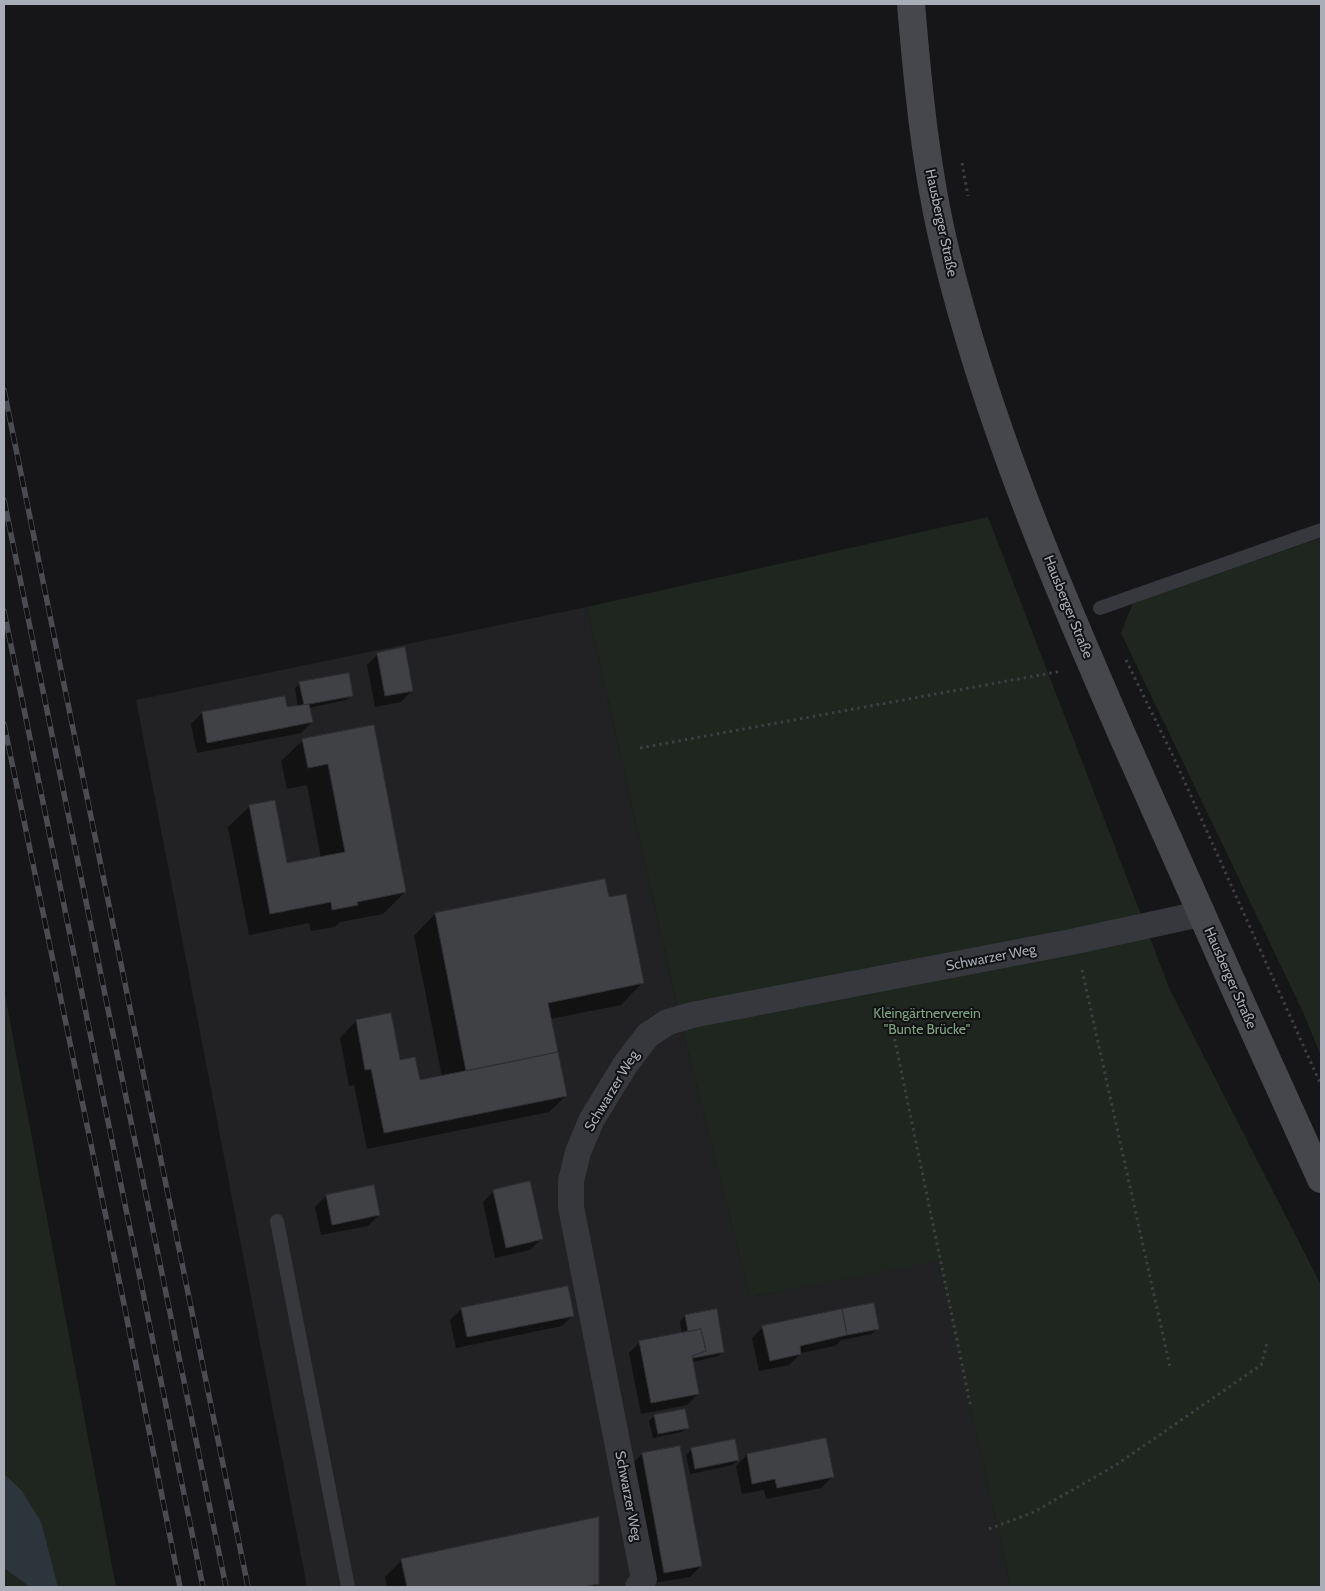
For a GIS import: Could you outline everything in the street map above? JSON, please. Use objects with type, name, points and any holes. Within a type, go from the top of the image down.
[{"type":"main road","name":"Hausberger Straße","points":[[911,4],[916,64],[931,176],[945,249],[963,321],[997,430],[1072,620],[1200,914],[1321,1179]]},
{"type":"street","name":"Schwarzer Weg","points":[[638,1587],[644,1579],[571,1207],[571,1181],[578,1152],[592,1119],[624,1065],[648,1035],[668,1022],[728,1008],[1076,941],[1200,914]]},
{"type":"lane","points":[[1100,608],[1321,530]]},
{"type":"lane","points":[[277,1220],[348,1587]]},
{"type":"path","points":[[961,158],[969,204]]},
{"type":"path","points":[[1122,652],[1177,765],[1321,1085]]},
{"type":"path","points":[[640,748],[1092,666]]},
{"type":"path","points":[[1076,941],[1170,1367]]},
{"type":"path","points":[[883,979],[971,1408]]},
{"type":"path","points":[[988,1529],[1034,1512],[1124,1459],[1261,1366],[1268,1340]]},
{"type":"shaded area","points":[[587,607],[684,1036],[750,1297],[938,1260],[1011,1587],[307,1587],[136,700]]},
{"type":"shaded area","points":[[4,1474],[22,1491],[41,1522],[58,1587],[30,1587],[4,1568]]},
{"type":"green space","name":"Kleingärtnerverein \"Bunte Brücke\"","points":[[988,517],[1170,990],[1321,1285],[1321,1587],[1011,1587],[938,1261],[750,1297],[684,1036],[587,607]]},
{"type":"green space","points":[[1321,538],[1321,1056],[1303,1012],[1121,633],[1133,603]]},
{"type":"green space","points":[[4,989],[116,1587],[4,1587]]},
{"type":"building","points":[[405,647],[413,691],[385,696],[377,653]]},
{"type":"building","points":[[349,673],[353,696],[304,705],[299,682]]},
{"type":"building","points":[[285,696],[287,707],[309,704],[313,722],[207,743],[202,712]]},
{"type":"building","points":[[374,725],[406,892],[357,902],[358,905],[332,910],[331,902],[270,914],[249,805],[275,800],[287,863],[345,852],[328,764],[308,768],[302,739]]},
{"type":"building","points":[[605,879],[609,897],[626,894],[644,983],[548,1003],[558,1052],[466,1071],[435,913]]},
{"type":"building","points":[[391,1013],[400,1060],[415,1057],[420,1080],[558,1052],[567,1096],[384,1133],[371,1069],[365,1070],[356,1020]]},
{"type":"building","points":[[530,1181],[543,1239],[506,1248],[493,1190]]},
{"type":"building","points":[[374,1185],[380,1215],[332,1225],[326,1195]]},
{"type":"building","points":[[568,1286],[574,1316],[467,1337],[461,1308]]},
{"type":"building","points":[[874,1303],[879,1329],[847,1335],[842,1309]]},
{"type":"building","points":[[717,1309],[724,1352],[693,1358],[692,1356],[706,1351],[701,1329],[688,1332],[685,1315]]},
{"type":"building","points":[[842,1309],[847,1335],[800,1346],[801,1354],[770,1361],[762,1326]]},
{"type":"building","points":[[701,1329],[706,1351],[692,1356],[699,1394],[651,1403],[639,1341]]},
{"type":"building","points":[[685,1409],[689,1428],[658,1434],[654,1415]]},
{"type":"building","points":[[826,1438],[834,1477],[777,1488],[775,1479],[752,1484],[747,1454]]},
{"type":"building","points":[[735,1439],[739,1460],[695,1469],[691,1448]]},
{"type":"building","points":[[680,1446],[702,1566],[664,1573],[642,1453]]},
{"type":"building","points":[[599,1517],[599,1584],[582,1587],[407,1587],[401,1559]]},
{"type":"railway","points":[[4,390],[248,1587]]},
{"type":"railway","points":[[4,500],[226,1587]]},
{"type":"railway","points":[[4,611],[203,1587]]},
{"type":"railway","points":[[4,724],[124,1304],[180,1587]]}]
